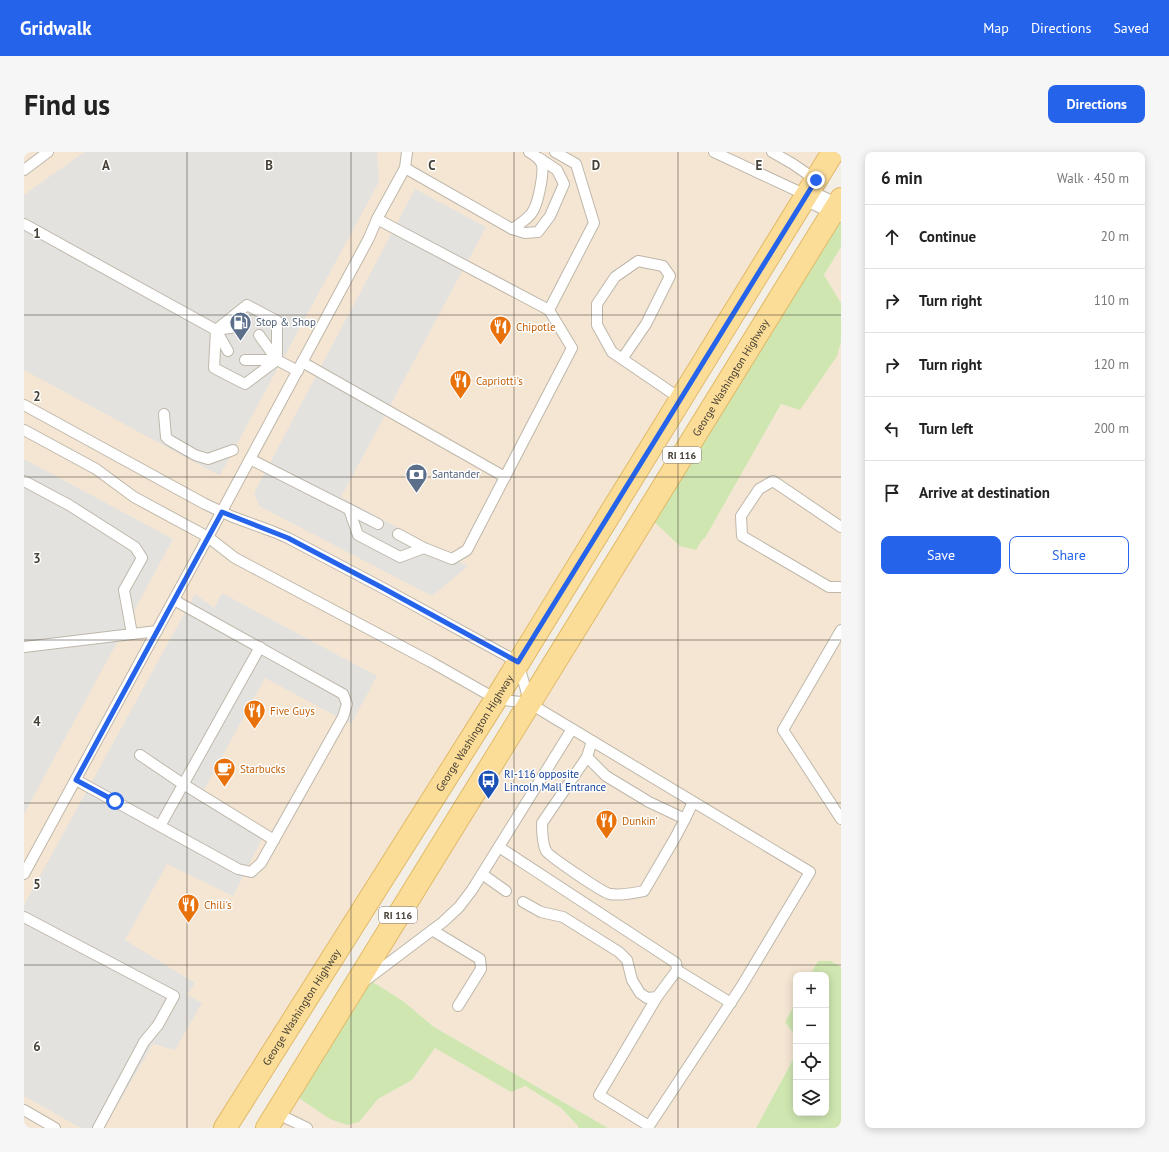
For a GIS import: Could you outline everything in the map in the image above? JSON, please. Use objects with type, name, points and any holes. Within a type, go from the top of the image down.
[{"type":"main road","name":"George Washington Highway","points":[[225,1128],[496,699],[834,152]]},
{"type":"main road","name":"George Washington Highway","points":[[271,1120],[839,206]]},
{"type":"street","points":[[811,187],[839,206]]},
{"type":"lane","points":[[24,170],[48,152]]},
{"type":"lane","points":[[24,874],[222,512],[369,238],[405,168],[407,152]]},
{"type":"lane","points":[[549,310],[594,223],[576,164],[555,152]]},
{"type":"lane","points":[[714,152],[811,187]]},
{"type":"lane","points":[[772,152],[793,164],[811,187]]},
{"type":"lane","points":[[405,168],[512,229],[525,233],[538,232],[550,216],[564,184],[557,170],[533,154]]},
{"type":"lane","points":[[512,229],[524,221],[533,212],[539,197],[542,165],[533,154]]},
{"type":"lane","points":[[378,219],[549,310],[572,348],[467,550],[452,559],[424,548],[398,534]]},
{"type":"lane","points":[[24,224],[216,330],[228,351]]},
{"type":"lane","points":[[622,359],[646,324],[670,276],[663,266],[638,261],[615,277],[597,304],[597,325],[612,352],[622,359],[681,398]]},
{"type":"lane","points":[[247,305],[277,321],[277,360],[245,384],[214,368],[216,330],[247,305]]},
{"type":"lane","points":[[216,330],[243,326]]},
{"type":"lane","points":[[259,335],[277,360]]},
{"type":"lane","points":[[245,360],[277,360],[300,366],[505,476]]},
{"type":"lane","points":[[24,405],[188,495],[222,512],[288,538],[388,590],[518,662],[530,703]]},
{"type":"lane","points":[[164,414],[166,437],[195,455],[208,459],[233,450]]},
{"type":"lane","points":[[24,430],[96,469],[134,496],[208,537],[235,558],[424,658],[496,699],[530,703],[810,872],[731,1003],[650,1126],[599,1095],[657,997],[677,970],[676,963],[499,847]]},
{"type":"lane","points":[[250,459],[378,524]]},
{"type":"lane","points":[[24,481],[69,505],[135,547],[142,558],[124,590],[132,634]]},
{"type":"lane","points":[[841,527],[773,482],[759,489],[741,516],[742,536],[829,587],[841,587]]},
{"type":"lane","points":[[349,509],[358,535],[400,557],[424,548]]},
{"type":"lane","points":[[76,780],[238,869],[251,872],[261,863],[343,717],[346,704],[343,694],[174,600]]},
{"type":"lane","points":[[841,630],[783,730],[841,819]]},
{"type":"lane","points":[[24,647],[157,631]]},
{"type":"lane","points":[[160,826],[260,647]]},
{"type":"lane","points":[[350,992],[432,930],[459,907],[482,874],[572,729]]},
{"type":"lane","points":[[592,741],[587,757],[542,823],[542,836],[546,851],[595,886],[609,894],[629,894],[644,891],[675,838],[693,802]]},
{"type":"lane","points":[[140,755],[183,784],[274,840]]},
{"type":"lane","points":[[587,757],[606,776],[649,802],[684,819]]},
{"type":"lane","points":[[482,874],[506,891]]},
{"type":"lane","points":[[523,902],[541,912],[563,917],[619,952],[627,960],[632,980],[640,993],[647,998],[657,997]]},
{"type":"lane","points":[[24,917],[174,996],[158,1025],[144,1042],[98,1128]]},
{"type":"lane","points":[[432,930],[480,959],[480,969],[458,1006]]},
{"type":"lane","points":[[677,970],[731,1003]]},
{"type":"lane","points":[[24,1110],[55,1128]]},
{"type":"lane","points":[[271,1120],[307,1128]]},
{"type":"shaded area","points":[[24,152],[837,152],[231,1128],[24,1128]]},
{"type":"shaded area","points":[[84,152],[377,152],[379,182],[220,475],[24,370],[24,195]]},
{"type":"shaded area","points":[[415,189],[486,227],[341,497],[468,566],[432,596],[259,506],[254,493]]},
{"type":"shaded area","points":[[841,247],[841,303],[824,275]]},
{"type":"shaded area","points":[[841,342],[841,967],[831,961],[818,961],[812,972],[793,972],[793,1007],[785,1022],[793,1033],[793,1060],[756,1128],[608,1128],[434,1027],[403,1001],[368,979],[651,519],[696,550],[705,538],[781,404],[837,356]]},
{"type":"shaded area","points":[[24,459],[173,539],[24,814]]},
{"type":"shaded area","points":[[222,593],[377,676],[351,724],[265,678],[199,799],[265,833],[233,896],[167,864],[125,940],[195,983],[187,995],[202,1003],[175,1050],[153,1044],[104,1128],[81,1128],[24,1096],[24,905],[195,594],[214,608]]},
{"type":"shaded area","points":[[435,1048],[511,1092],[525,1086],[561,1108],[578,1126],[578,1128],[285,1128],[276,1122],[293,1094],[359,1122],[378,1099],[412,1080]]},
{"type":"green space","points":[[841,211],[841,247],[824,275],[841,303],[841,342],[837,356],[800,410],[781,404],[705,538],[696,550],[680,546],[651,519]]},
{"type":"green space","points":[[818,961],[831,961],[841,967],[841,1128],[756,1128],[793,1060],[793,1116],[829,1116],[829,972],[812,972]]},
{"type":"green space","points":[[368,979],[403,1001],[434,1027],[608,1128],[578,1128],[578,1126],[561,1108],[525,1086],[511,1092],[435,1048],[412,1080],[378,1099],[359,1122],[347,1125],[330,1119],[293,1094]]},
{"type":"green space","points":[[793,1007],[793,1033],[785,1022]]},
{"type":"place","name":"Stop & Shop","points":[[240,342]]},
{"type":"place","name":"Chipotle","points":[[500,346]]},
{"type":"place","name":"Capriotti's","points":[[460,400]]},
{"type":"place","name":"Santander","points":[[417,494]]},
{"type":"place","name":"Five Guys","points":[[255,730]]},
{"type":"place","name":"Starbucks","points":[[224,788]]},
{"type":"place","name":"RI-116 opposite Lincoln Mall Entrance","points":[[488,800]]},
{"type":"place","name":"Dunkin'","points":[[607,840]]},
{"type":"place","name":"Chili's","points":[[188,924]]},
{"type":"route","points":[[115,801],[76,780],[222,512],[288,538],[518,662],[816,180]]}]
